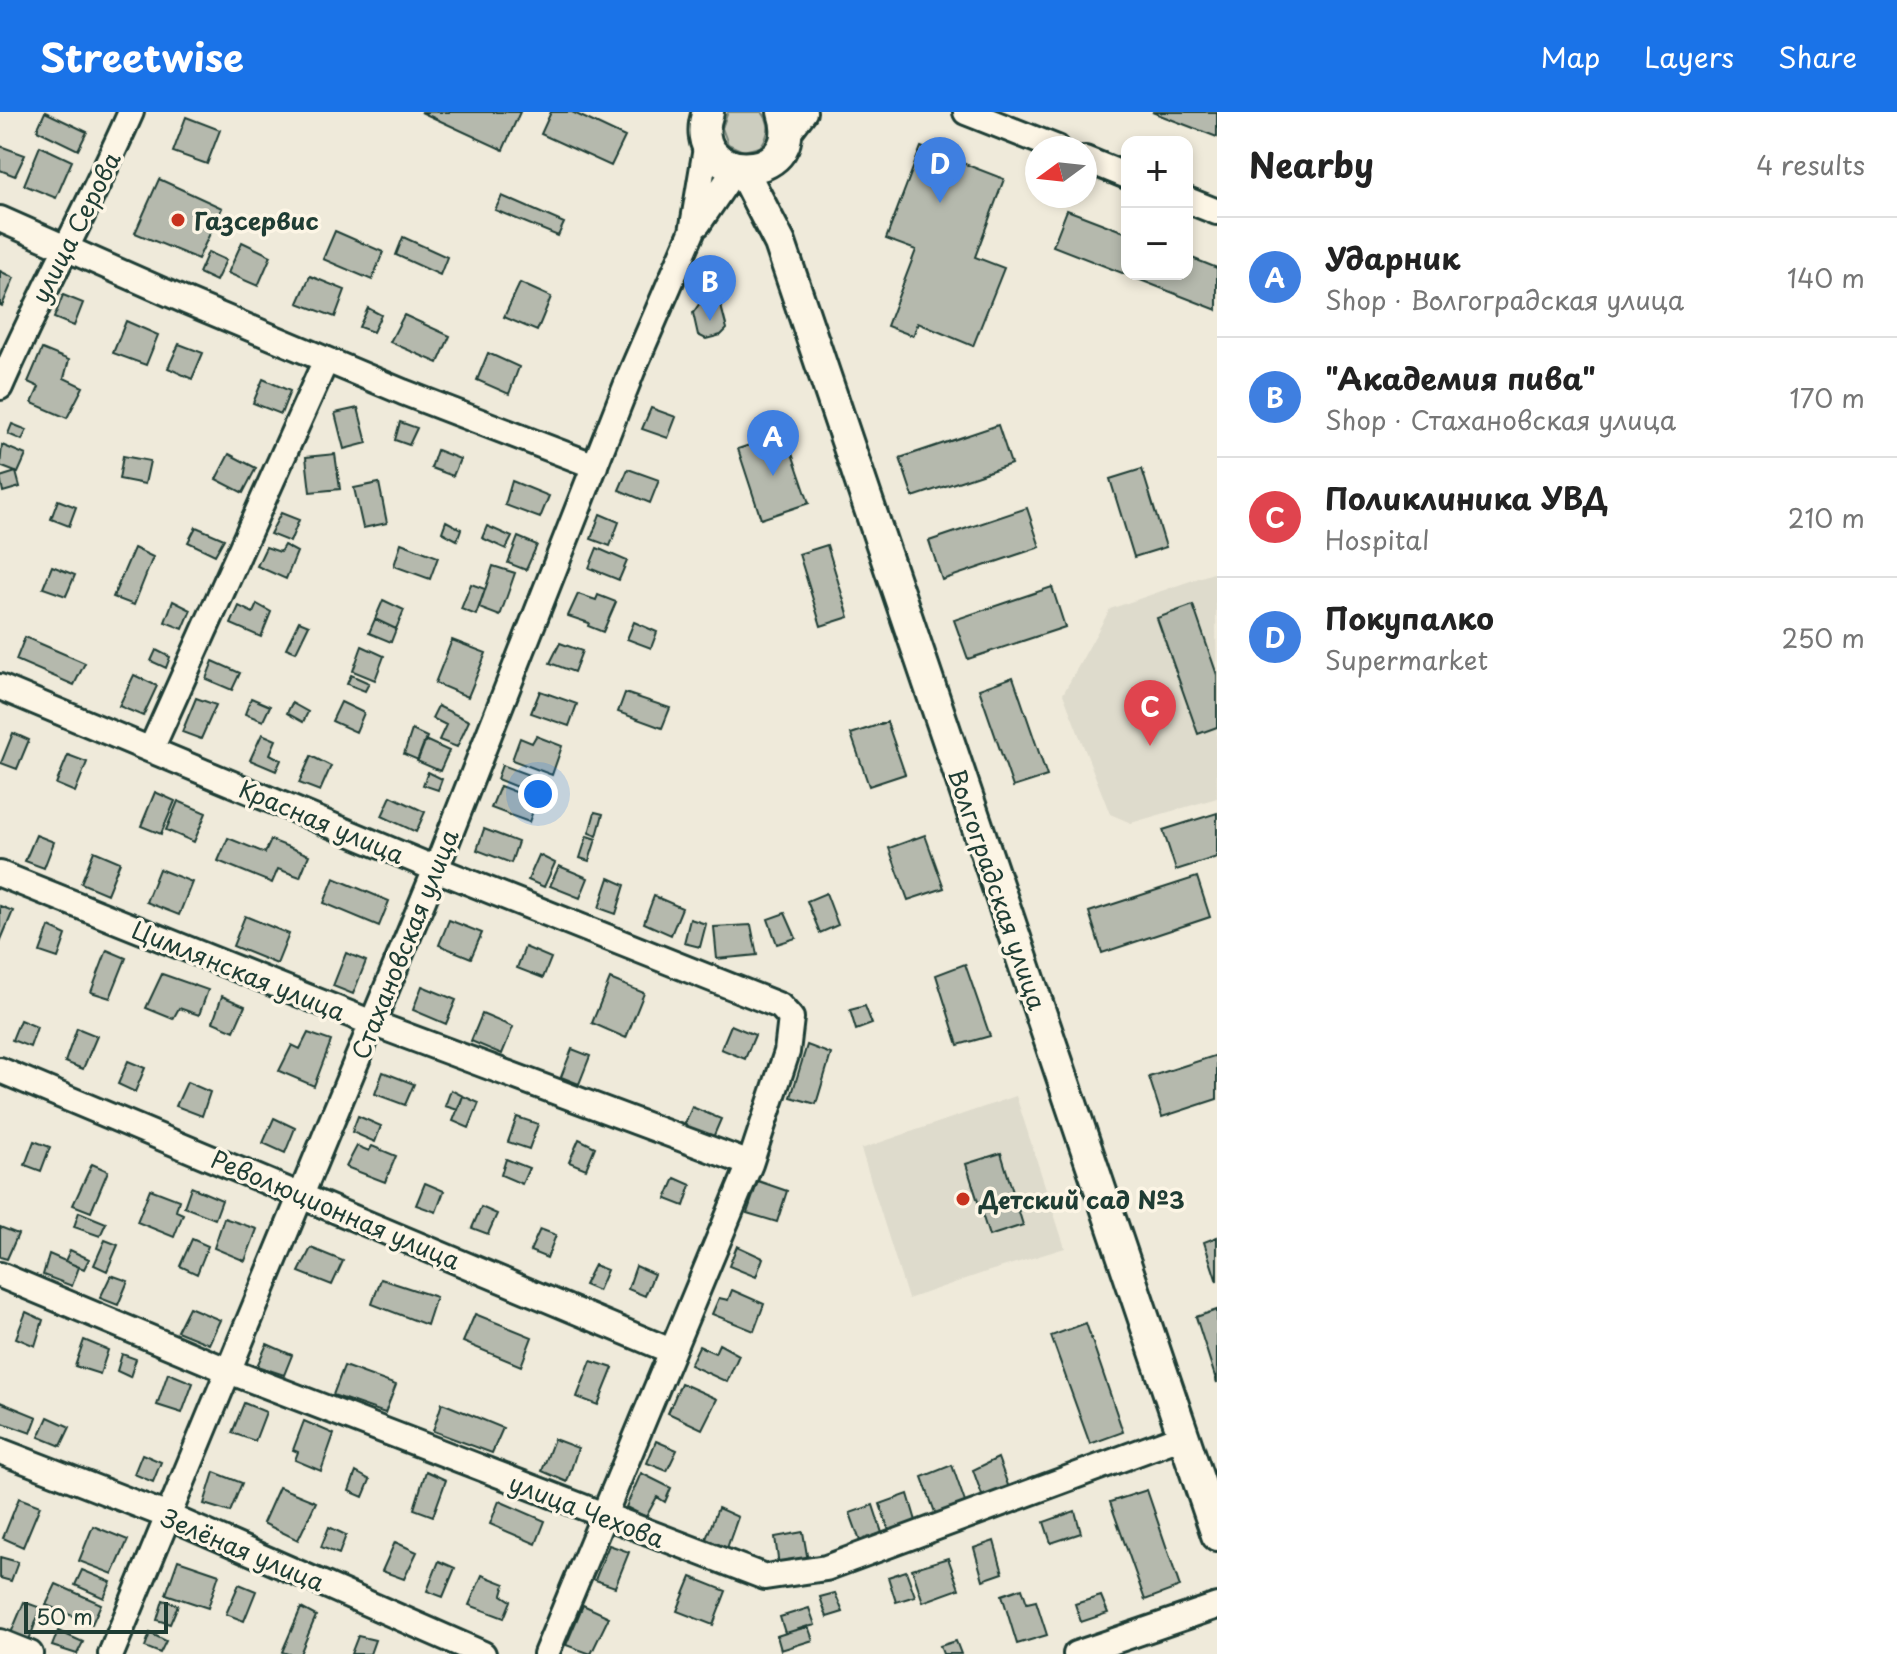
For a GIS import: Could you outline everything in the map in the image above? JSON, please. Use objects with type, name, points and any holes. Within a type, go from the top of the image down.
[{"type":"main road","points":[[705,124],[714,154],[724,163],[739,168],[753,168],[780,136]]},
{"type":"main road","name":"Волгоградская улица","points":[[780,136],[775,209],[780,243]]},
{"type":"main road","name":"Волгоградская улица","points":[[739,168],[780,243],[1217,1535]]},
{"type":"street","name":"улица Серова","points":[[0,387],[34,308],[94,196],[131,112]]},
{"type":"street","points":[[780,136],[804,112]]},
{"type":"street","points":[[966,112],[1027,136]]},
{"type":"street","name":"Стахановская улица","points":[[692,232],[705,124]]},
{"type":"street","points":[[1097,164],[1121,174]]},
{"type":"street","name":"Стахановская улица","points":[[111,1654],[436,869],[632,371],[692,232],[739,168]]},
{"type":"street","points":[[1193,202],[1217,212]]},
{"type":"street","points":[[0,219],[326,360],[595,466]]},
{"type":"street","points":[[151,749],[326,360]]},
{"type":"street","name":"Красная улица","points":[[0,687],[436,869],[780,1006],[791,1018],[787,1052],[750,1164]]},
{"type":"street","name":"Цимлянская улица","points":[[0,874],[372,1023],[750,1164]]},
{"type":"street","name":"Революционная улица","points":[[0,1070],[671,1351]]},
{"type":"street","points":[[546,1654],[750,1164]]},
{"type":"street","name":"улица Чехова","points":[[0,1275],[229,1371],[604,1518],[765,1577],[826,1568],[1183,1436]]},
{"type":"street","name":"Зелёная улица","points":[[0,1451],[168,1516],[483,1654]]},
{"type":"street","points":[[1076,1654],[1217,1606]]},
{"type":"street","points":[[0,1642],[30,1654]]},
{"type":"shaded area","points":[[728,112],[762,112],[768,130],[760,147],[743,151],[728,144],[722,128]]},
{"type":"shaded area","points":[[1216,572],[1217,798],[1131,823],[1110,814],[1063,694],[1110,609]]},
{"type":"shaded area","name":"Детский сад №3","points":[[1016,1096],[1065,1248],[908,1299],[861,1149]]},
{"type":"building","points":[[45,112],[87,132],[78,150],[37,130]]},
{"type":"building","points":[[421,112],[520,112],[503,150]]},
{"type":"building","points":[[551,112],[572,112],[625,137],[611,166],[541,134]]},
{"type":"building","points":[[1152,112],[1217,112],[1217,137]]},
{"type":"building","points":[[186,117],[220,130],[207,164],[173,152]]},
{"type":"building","points":[[0,146],[25,155],[15,176],[0,170]]},
{"type":"building","points":[[40,146],[72,161],[56,198],[24,185]]},
{"type":"building","points":[[921,147],[1004,179],[975,257],[1004,268],[973,346],[918,323],[913,336],[887,326],[916,250],[886,239]]},
{"type":"building","name":"Газсервис","points":[[159,179],[222,208],[198,259],[135,233]]},
{"type":"building","points":[[502,196],[564,223],[558,236],[495,210]]},
{"type":"building","points":[[1067,210],[1121,231],[1121,273],[1053,246]]},
{"type":"building","points":[[335,231],[383,252],[372,280],[323,259]]},
{"type":"building","points":[[403,237],[447,257],[440,275],[396,255]]},
{"type":"building","points":[[242,242],[271,256],[258,286],[228,273]]},
{"type":"building","points":[[208,252],[226,260],[216,281],[199,273]]},
{"type":"building","points":[[1193,258],[1217,268],[1217,310],[1140,280],[1193,280]]},
{"type":"building","points":[[0,271],[14,278],[2,306],[0,305]]},
{"type":"building","points":[[310,276],[345,290],[335,317],[298,303]]},
{"type":"building","points":[[520,283],[551,297],[537,331],[504,317]]},
{"type":"building","points":[[63,295],[83,303],[74,326],[54,318]]},
{"type":"building","points":[[704,297],[721,306],[727,329],[721,335],[706,339],[698,335],[693,313]]},
{"type":"building","points":[[368,308],[381,315],[373,332],[359,327]]},
{"type":"building","points":[[404,315],[450,336],[438,363],[390,342]]},
{"type":"building","points":[[126,321],[158,335],[146,365],[113,353]]},
{"type":"building","points":[[179,344],[203,353],[192,379],[168,368]]},
{"type":"building","points":[[42,349],[69,360],[64,378],[83,387],[67,418],[32,403],[39,387],[28,382]]},
{"type":"building","points":[[488,353],[519,367],[509,394],[477,380]]},
{"type":"building","points":[[263,379],[290,391],[281,414],[253,403]]},
{"type":"building","points":[[358,408],[367,443],[344,449],[335,413]]},
{"type":"building","points":[[651,408],[676,417],[668,438],[642,429]]},
{"type":"building","points":[[400,422],[417,428],[409,445],[395,440]]},
{"type":"building","points":[[12,424],[27,430],[22,440],[8,434]]},
{"type":"building","points":[[998,425],[1011,464],[913,497],[900,458]]},
{"type":"building","points":[[785,433],[809,503],[761,519],[738,449]]},
{"type":"building","points":[[2,445],[26,455],[18,473],[0,466]]},
{"type":"building","points":[[437,450],[460,459],[453,476],[431,468]]},
{"type":"building","points":[[229,454],[256,468],[243,493],[216,479]]},
{"type":"building","points":[[335,454],[340,489],[310,492],[306,457]]},
{"type":"building","points":[[123,456],[150,461],[145,484],[119,479]]},
{"type":"building","points":[[628,469],[659,480],[650,503],[619,490]]},
{"type":"building","points":[[1142,469],[1166,547],[1134,557],[1110,479]]},
{"type":"building","points":[[16,472],[20,487],[3,492],[0,477]]},
{"type":"building","points":[[512,481],[549,496],[540,518],[505,505]]},
{"type":"building","points":[[379,483],[387,523],[363,528],[354,488]]},
{"type":"building","points":[[58,500],[76,507],[69,526],[51,519]]},
{"type":"building","points":[[1027,508],[1040,547],[942,580],[929,541]]},
{"type":"building","points":[[281,513],[299,520],[290,542],[270,534]]},
{"type":"building","points":[[600,514],[619,522],[610,546],[591,539]]},
{"type":"building","points":[[446,521],[461,529],[457,540],[442,532]]},
{"type":"building","points":[[487,526],[512,537],[506,549],[482,538]]},
{"type":"building","points":[[196,527],[224,539],[215,555],[188,542]]},
{"type":"building","points":[[518,537],[537,545],[526,570],[508,563]]},
{"type":"building","points":[[401,543],[438,557],[430,579],[394,566]]},
{"type":"building","points":[[284,545],[297,552],[286,579],[257,566],[266,547],[280,552]]},
{"type":"building","points":[[827,545],[849,617],[821,626],[799,554]]},
{"type":"building","points":[[134,548],[153,557],[134,605],[113,597]]},
{"type":"building","points":[[597,548],[627,561],[619,580],[589,568]]},
{"type":"building","points":[[52,566],[75,575],[66,596],[43,588]]},
{"type":"building","points":[[493,566],[515,573],[500,616],[479,608]]},
{"type":"building","points":[[471,584],[485,589],[476,615],[461,609]]},
{"type":"building","points":[[1052,587],[1065,627],[968,659],[954,620]]},
{"type":"building","points":[[578,594],[596,600],[598,595],[616,602],[603,632],[568,616]]},
{"type":"building","points":[[383,600],[404,610],[396,629],[375,619]]},
{"type":"building","points":[[173,601],[191,610],[183,629],[165,622]]},
{"type":"building","points":[[257,604],[271,612],[261,637],[231,624],[239,606],[253,613]]},
{"type":"building","points":[[1193,605],[1217,675],[1217,727],[1198,734],[1157,618]]},
{"type":"building","points":[[375,619],[396,629],[391,642],[369,633]]},
{"type":"building","points":[[299,621],[309,625],[296,652],[286,648]]},
{"type":"building","points":[[634,622],[657,632],[651,648],[627,639]]},
{"type":"building","points":[[25,637],[85,663],[74,685],[16,660]]},
{"type":"building","points":[[452,640],[486,653],[468,697],[435,683]]},
{"type":"building","points":[[560,643],[582,651],[574,672],[550,663]]},
{"type":"building","points":[[362,646],[384,656],[375,680],[353,671]]},
{"type":"building","points":[[156,650],[170,657],[166,668],[151,661]]},
{"type":"building","points":[[213,661],[240,673],[232,690],[206,679]]},
{"type":"building","points":[[134,675],[157,686],[143,716],[119,706]]},
{"type":"building","points":[[351,675],[369,683],[365,691],[347,684]]},
{"type":"building","points":[[1013,677],[1047,776],[1013,787],[979,689]]},
{"type":"building","points":[[540,691],[577,704],[569,726],[531,713]]},
{"type":"building","points":[[625,693],[670,708],[662,728],[618,712]]},
{"type":"building","points":[[196,698],[216,705],[201,739],[182,732]]},
{"type":"building","points":[[251,698],[270,706],[263,721],[245,714]]},
{"type":"building","points":[[341,702],[364,713],[356,732],[332,721]]},
{"type":"building","points":[[292,703],[308,712],[303,722],[287,713]]},
{"type":"building","points":[[438,706],[469,721],[457,747],[439,740],[446,725],[432,718]]},
{"type":"building","points":[[887,722],[905,774],[869,786],[851,734]]},
{"type":"building","points":[[412,730],[427,737],[418,760],[404,754]]},
{"type":"building","points":[[13,733],[29,740],[17,769],[1,763]]},
{"type":"building","points":[[262,734],[276,740],[270,754],[281,760],[276,771],[250,760]]},
{"type":"building","points":[[536,736],[562,746],[552,775],[512,760],[520,738],[532,743]]},
{"type":"building","points":[[425,740],[449,751],[440,771],[417,761]]},
{"type":"building","points":[[68,755],[87,762],[75,792],[56,784]]},
{"type":"building","points":[[311,756],[331,766],[320,791],[299,783]]},
{"type":"building","points":[[502,765],[529,775],[524,790],[497,779]]},
{"type":"building","points":[[428,772],[442,779],[438,790],[423,785]]},
{"type":"building","points":[[500,786],[537,800],[529,822],[491,808]]},
{"type":"building","points":[[155,792],[175,801],[161,834],[141,826]]},
{"type":"building","points":[[391,796],[425,812],[416,832],[382,816]]},
{"type":"building","points":[[178,801],[206,813],[194,842],[166,830]]},
{"type":"building","points":[[595,812],[603,814],[597,836],[589,833]]},
{"type":"building","points":[[1217,813],[1217,857],[1176,870],[1163,830]]},
{"type":"building","points":[[484,829],[518,842],[511,863],[477,850]]},
{"type":"building","points":[[36,835],[54,842],[44,868],[25,861]]},
{"type":"building","points":[[925,835],[944,888],[908,900],[889,848]]},
{"type":"building","points":[[587,836],[596,839],[589,861],[580,858]]},
{"type":"building","points":[[228,838],[265,853],[271,840],[309,855],[300,877],[278,869],[272,883],[218,861]]},
{"type":"building","points":[[94,851],[120,862],[107,894],[81,883]]},
{"type":"building","points":[[539,855],[555,863],[544,887],[528,880]]},
{"type":"building","points":[[559,866],[588,878],[580,898],[550,886]]},
{"type":"building","points":[[159,869],[192,882],[179,915],[146,902]]},
{"type":"building","points":[[1197,877],[1210,917],[1102,953],[1089,912]]},
{"type":"building","points":[[334,878],[389,901],[379,926],[324,903]]},
{"type":"building","points":[[609,878],[625,885],[616,914],[599,908]]},
{"type":"building","points":[[826,893],[838,925],[820,933],[807,901]]},
{"type":"building","points":[[654,896],[682,908],[671,935],[644,923]]},
{"type":"building","points":[[0,906],[13,911],[0,942]]},
{"type":"building","points":[[785,913],[796,938],[777,944],[768,919]]},
{"type":"building","points":[[245,916],[289,934],[277,964],[233,946]]},
{"type":"building","points":[[690,919],[706,924],[700,947],[684,943]]},
{"type":"building","points":[[449,920],[482,933],[471,958],[439,945]]},
{"type":"building","points":[[751,925],[757,955],[717,959],[714,927]]},
{"type":"building","points":[[49,927],[66,935],[58,958],[40,952]]},
{"type":"building","points":[[525,947],[551,958],[543,978],[517,968]]},
{"type":"building","points":[[107,950],[126,958],[110,998],[91,992]]},
{"type":"building","points":[[346,953],[366,961],[353,994],[333,986]]},
{"type":"building","points":[[965,964],[990,1036],[958,1045],[936,975]]},
{"type":"building","points":[[162,974],[208,990],[199,1015],[179,1008],[173,1019],[146,1008]]},
{"type":"building","points":[[610,979],[644,993],[626,1038],[592,1023]]},
{"type":"building","points":[[422,986],[456,1000],[446,1024],[413,1010]]},
{"type":"building","points":[[222,996],[245,1006],[234,1031],[213,1022]]},
{"type":"building","points":[[865,1006],[872,1024],[856,1030],[850,1010]]},
{"type":"building","points":[[482,1014],[513,1027],[502,1054],[471,1041]]},
{"type":"building","points":[[20,1020],[37,1027],[30,1047],[12,1040]]},
{"type":"building","points":[[731,1025],[755,1035],[745,1059],[721,1049]]},
{"type":"building","points":[[77,1028],[97,1036],[83,1069],[65,1062]]},
{"type":"building","points":[[308,1033],[331,1041],[314,1086],[279,1071],[292,1045],[300,1049]]},
{"type":"building","points":[[807,1045],[831,1054],[816,1104],[791,1097]]},
{"type":"building","points":[[572,1049],[590,1056],[579,1084],[561,1077]]},
{"type":"building","points":[[1217,1055],[1217,1099],[1162,1117],[1149,1077]]},
{"type":"building","points":[[128,1061],[145,1068],[135,1092],[118,1084]]},
{"type":"building","points":[[383,1072],[414,1084],[405,1105],[375,1094]]},
{"type":"building","points":[[187,1082],[210,1092],[202,1116],[176,1106]]},
{"type":"building","points":[[451,1090],[463,1096],[458,1110],[445,1106]]},
{"type":"building","points":[[463,1096],[479,1103],[469,1128],[453,1121]]},
{"type":"building","points":[[692,1107],[721,1119],[712,1140],[683,1128]]},
{"type":"building","points":[[358,1116],[381,1126],[375,1142],[352,1132]]},
{"type":"building","points":[[517,1117],[538,1124],[529,1149],[508,1142]]},
{"type":"building","points":[[274,1118],[295,1128],[285,1153],[263,1143]]},
{"type":"building","points":[[579,1139],[595,1147],[586,1169],[569,1162]]},
{"type":"building","points":[[34,1141],[50,1147],[41,1171],[25,1165]]},
{"type":"building","points":[[357,1146],[369,1151],[372,1146],[396,1156],[385,1182],[346,1167]]},
{"type":"building","points":[[1001,1153],[1023,1225],[989,1236],[966,1164]]},
{"type":"building","points":[[506,1159],[529,1168],[522,1184],[501,1175]]},
{"type":"building","points":[[92,1164],[108,1171],[91,1212],[73,1205]]},
{"type":"building","points":[[675,1178],[691,1185],[684,1206],[666,1199]]},
{"type":"building","points":[[758,1181],[787,1191],[777,1222],[747,1213]]},
{"type":"building","points":[[425,1183],[444,1191],[436,1212],[416,1205]]},
{"type":"building","points":[[191,1187],[222,1200],[215,1219],[184,1207]]},
{"type":"building","points":[[150,1189],[179,1200],[176,1211],[183,1214],[174,1237],[137,1222]]},
{"type":"building","points":[[481,1207],[497,1214],[488,1234],[472,1228]]},
{"type":"building","points":[[79,1212],[106,1223],[100,1236],[74,1227]]},
{"type":"building","points":[[224,1218],[257,1229],[245,1261],[214,1248]]},
{"type":"building","points":[[0,1227],[18,1234],[7,1259],[0,1257]]},
{"type":"building","points":[[540,1229],[556,1235],[547,1258],[530,1251]]},
{"type":"building","points":[[1217,1237],[1217,1282],[1204,1242]]},
{"type":"building","points":[[192,1239],[208,1246],[197,1274],[180,1266]]},
{"type":"building","points":[[105,1240],[118,1245],[107,1271],[94,1265]]},
{"type":"building","points":[[737,1246],[763,1258],[756,1277],[729,1266]]},
{"type":"building","points":[[311,1248],[343,1261],[332,1285],[299,1272]]},
{"type":"building","points":[[70,1250],[89,1259],[84,1269],[65,1261]]},
{"type":"building","points":[[49,1254],[79,1267],[72,1286],[43,1275]]},
{"type":"building","points":[[594,1265],[607,1270],[598,1291],[584,1285]]},
{"type":"building","points":[[636,1266],[654,1274],[645,1296],[628,1289]]},
{"type":"building","points":[[111,1275],[128,1281],[118,1305],[100,1298]]},
{"type":"building","points":[[381,1279],[436,1297],[427,1325],[372,1304]]},
{"type":"building","points":[[732,1290],[764,1304],[754,1331],[712,1314],[719,1298],[728,1300]]},
{"type":"building","points":[[189,1307],[220,1320],[209,1344],[177,1331]]},
{"type":"building","points":[[1217,1310],[1217,1383],[1196,1317]]},
{"type":"building","points":[[26,1312],[43,1320],[35,1346],[16,1338]]},
{"type":"building","points":[[475,1314],[532,1337],[521,1366],[463,1342]]},
{"type":"building","points":[[1086,1323],[1123,1432],[1090,1444],[1051,1336]]},
{"type":"building","points":[[84,1340],[108,1350],[100,1374],[75,1366]]},
{"type":"building","points":[[267,1344],[292,1355],[284,1375],[257,1366]]},
{"type":"building","points":[[719,1344],[739,1355],[727,1382],[690,1365],[699,1346],[715,1353]]},
{"type":"building","points":[[122,1354],[136,1359],[130,1377],[117,1371]]},
{"type":"building","points":[[591,1361],[613,1368],[598,1405],[577,1397]]},
{"type":"building","points":[[344,1366],[396,1385],[385,1413],[333,1395]]},
{"type":"building","points":[[168,1373],[193,1383],[182,1413],[157,1405]]},
{"type":"building","points":[[681,1383],[717,1399],[702,1429],[668,1413]]},
{"type":"building","points":[[0,1402],[37,1417],[31,1433],[0,1422]]},
{"type":"building","points":[[244,1403],[266,1412],[255,1441],[232,1433]]},
{"type":"building","points":[[442,1403],[503,1428],[492,1453],[433,1431]]},
{"type":"building","points":[[48,1417],[70,1427],[61,1446],[39,1437]]},
{"type":"building","points":[[304,1421],[334,1434],[321,1471],[295,1460],[298,1452],[293,1450]]},
{"type":"building","points":[[554,1439],[578,1448],[567,1482],[542,1471]]},
{"type":"building","points":[[656,1441],[677,1450],[667,1471],[647,1463]]},
{"type":"building","points":[[142,1454],[161,1462],[153,1482],[134,1474]]},
{"type":"building","points":[[998,1458],[1009,1488],[983,1498],[973,1470]]},
{"type":"building","points":[[952,1465],[966,1505],[936,1515],[922,1477]]},
{"type":"building","points":[[426,1471],[446,1480],[433,1516],[414,1509]]},
{"type":"building","points":[[214,1472],[242,1483],[230,1512],[204,1504]]},
{"type":"building","points":[[356,1472],[370,1480],[363,1497],[349,1491]]},
{"type":"building","points":[[641,1473],[671,1488],[665,1502],[657,1497],[646,1517],[626,1507]]},
{"type":"building","points":[[279,1487],[316,1502],[298,1540],[263,1523]]},
{"type":"building","points":[[1147,1490],[1180,1587],[1145,1600],[1110,1502]]},
{"type":"building","points":[[908,1494],[916,1521],[889,1531],[880,1504]]},
{"type":"building","points":[[19,1498],[40,1506],[23,1547],[3,1538]]},
{"type":"building","points":[[499,1501],[545,1521],[536,1544],[490,1524]]},
{"type":"building","points":[[873,1505],[882,1533],[860,1541],[850,1513]]},
{"type":"building","points":[[718,1508],[738,1517],[727,1548],[706,1539]]},
{"type":"building","points":[[1075,1511],[1081,1533],[1051,1543],[1044,1522]]},
{"type":"building","points":[[93,1526],[128,1540],[113,1574],[79,1561]]},
{"type":"building","points":[[329,1527],[346,1535],[339,1554],[321,1547]]},
{"type":"building","points":[[803,1532],[808,1561],[779,1566],[775,1537]]},
{"type":"building","points":[[994,1541],[1003,1573],[983,1580],[974,1548]]},
{"type":"building","points":[[395,1542],[417,1552],[404,1579],[382,1571]]},
{"type":"building","points":[[609,1545],[629,1552],[615,1587],[595,1580]]},
{"type":"building","points":[[0,1557],[18,1562],[11,1581],[0,1578]]},
{"type":"building","points":[[948,1558],[959,1589],[923,1602],[912,1569]]},
{"type":"building","points":[[178,1560],[219,1574],[208,1608],[166,1594]]},
{"type":"building","points":[[439,1561],[455,1568],[443,1597],[427,1591]]},
{"type":"building","points":[[82,1570],[111,1582],[104,1598],[75,1585]]},
{"type":"building","points":[[906,1571],[915,1596],[896,1602],[888,1577]]},
{"type":"building","points":[[482,1575],[505,1584],[502,1595],[511,1601],[504,1618],[469,1605]]},
{"type":"building","points":[[691,1577],[726,1591],[713,1625],[677,1611]]},
{"type":"building","points":[[56,1584],[101,1604],[92,1624],[46,1605]]},
{"type":"building","points":[[239,1584],[256,1591],[244,1621],[226,1614]]},
{"type":"building","points":[[1022,1588],[1027,1603],[1036,1601],[1047,1635],[1017,1644],[1002,1595]]},
{"type":"building","points":[[835,1593],[843,1612],[827,1617],[820,1597]]},
{"type":"building","points":[[1101,1596],[1108,1613],[1081,1622],[1075,1604]]},
{"type":"building","points":[[163,1600],[178,1605],[170,1624],[157,1620]]},
{"type":"building","points":[[24,1602],[41,1608],[29,1640],[11,1633]]},
{"type":"building","points":[[583,1605],[609,1617],[591,1654],[566,1645]]},
{"type":"building","points":[[301,1608],[316,1616],[300,1654],[282,1652]]},
{"type":"building","points":[[809,1608],[815,1625],[785,1633],[780,1617]]},
{"type":"building","points":[[808,1626],[813,1640],[781,1650],[777,1636]]},
{"type":"building","points":[[58,1631],[83,1642],[77,1654],[52,1646]]},
{"type":"building","points":[[150,1633],[166,1641],[160,1653],[145,1647]]},
{"type":"building","points":[[358,1636],[375,1640],[370,1654],[351,1654]]},
{"type":"building","points":[[956,1641],[961,1654],[943,1654],[940,1646]]},
{"type":"place","name":"Покупалко","points":[[940,203]]},
{"type":"place","name":"Газсервис","points":[[178,220]]},
{"type":"place","name":"\"Академия пива\"","points":[[710,321]]},
{"type":"place","name":"Ударник","points":[[773,476]]},
{"type":"place","name":"Поликлиника УВД","points":[[1150,746]]},
{"type":"place","name":"Детский сад №3","points":[[963,1199]]}]
